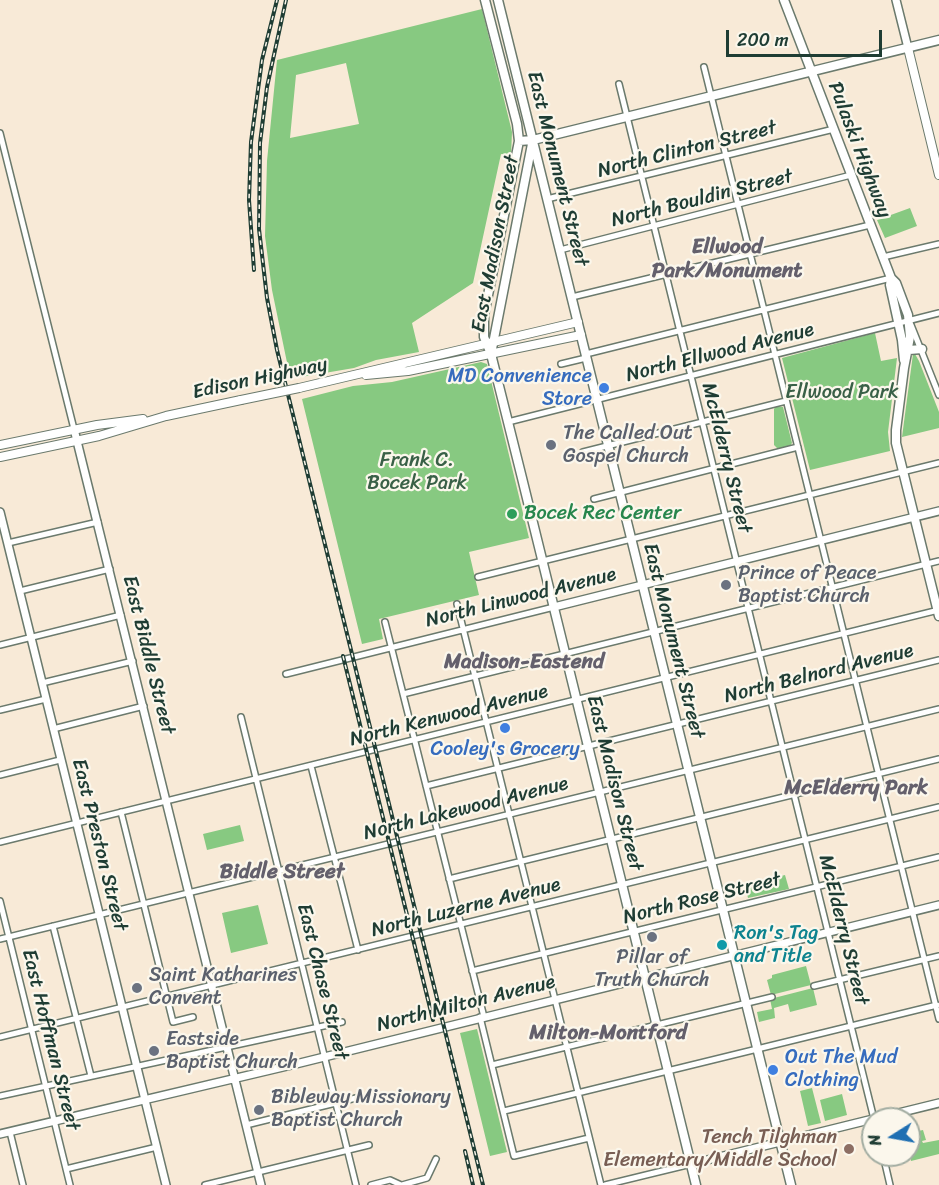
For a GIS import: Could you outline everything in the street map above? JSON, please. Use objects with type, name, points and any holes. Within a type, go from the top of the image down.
[{"type":"main road","name":"East Monument Street","points":[[485,0],[517,124],[519,141]]},
{"type":"main road","name":"East Monument Street","points":[[498,0],[791,1185]]},
{"type":"main road","name":"Pulaski Highway","points":[[783,0],[909,320]]},
{"type":"main road","points":[[519,141],[533,140],[939,40]]},
{"type":"main road","points":[[908,48],[935,143],[939,176]]},
{"type":"main road","name":"East Madison Street","points":[[489,343],[533,140]]},
{"type":"main road","name":"East Madison Street","points":[[519,141],[484,315],[484,330],[696,1185]]},
{"type":"main road","name":"Pulaski Highway","points":[[891,278],[890,285],[902,340],[904,368]]},
{"type":"main road","points":[[893,298],[898,302],[902,316],[909,320],[909,350],[904,368],[896,436],[939,612]]},
{"type":"main road","name":"Edison Highway","points":[[362,375],[382,367],[578,322]]},
{"type":"main road","name":"Edison Highway","points":[[0,457],[78,441],[166,416],[241,400],[362,375],[394,373],[581,335]]},
{"type":"main road","points":[[909,350],[922,349]]},
{"type":"main road","name":"Edison Highway","points":[[0,445],[97,424],[166,416]]},
{"type":"street","points":[[896,0],[908,48]]},
{"type":"street","points":[[704,67],[939,1019]]},
{"type":"street","name":"McElderry Street","points":[[619,84],[870,1107]]},
{"type":"street","name":"North Clinton Street","points":[[548,200],[834,129]]},
{"type":"street","name":"East Biddle Street","points":[[0,133],[110,568],[261,1185]]},
{"type":"street","name":"North Bouldin Street","points":[[560,250],[851,175]]},
{"type":"street","points":[[572,297],[870,225]]},
{"type":"street","points":[[883,257],[939,244]]},
{"type":"street","points":[[561,364],[679,330],[891,278]]},
{"type":"street","name":"North Ellwood Avenue","points":[[508,422],[939,313]]},
{"type":"street","name":"Pulaski Highway","points":[[909,320],[939,395]]},
{"type":"street","points":[[583,452],[786,401]]},
{"type":"street","points":[[594,499],[798,447]]},
{"type":"street","points":[[478,578],[939,463]]},
{"type":"street","name":"North Linwood Avenue","points":[[286,674],[939,511]]},
{"type":"street","name":"East Preston Street","points":[[0,513],[166,1185]]},
{"type":"street","points":[[8,543],[98,522]]},
{"type":"street","points":[[403,694],[939,561]]},
{"type":"street","points":[[20,591],[110,568]]},
{"type":"street","points":[[457,604],[589,1138],[603,1185],[861,1122]]},
{"type":"street","name":"North Kenwood Avenue","points":[[0,842],[939,612]]},
{"type":"street","points":[[0,645],[121,615]]},
{"type":"street","points":[[385,622],[461,924],[514,1156],[589,1138]]},
{"type":"street","name":"North Belnord Avenue","points":[[426,786],[939,660]]},
{"type":"street","points":[[42,683],[133,661]]},
{"type":"street","points":[[0,710],[46,699]]},
{"type":"street","points":[[53,729],[144,706]]},
{"type":"street","name":"North Lakewood Avenue","points":[[0,939],[939,709]]},
{"type":"street","name":"East Chase Street","points":[[241,717],[356,1185]]},
{"type":"street","points":[[449,879],[939,759]]},
{"type":"street","points":[[0,775],[60,760]]},
{"type":"street","points":[[312,766],[358,950]]},
{"type":"street","name":"North Luzerne Avenue","points":[[0,1037],[939,807]]},
{"type":"street","points":[[121,812],[173,1022],[193,1017]]},
{"type":"street","name":"North Rose Street","points":[[472,971],[939,857]]},
{"type":"street","name":"East Hoffman Street","points":[[0,901],[70,1185]]},
{"type":"street","name":"North Milton Avenue","points":[[0,1134],[235,1079],[939,905]]},
{"type":"street","points":[[53,926],[91,1076]]},
{"type":"street","points":[[814,986],[939,956]]},
{"type":"street","points":[[492,1065],[772,997]]},
{"type":"street","points":[[504,1112],[937,1006]]},
{"type":"street","points":[[0,1096],[342,1022]]},
{"type":"street","points":[[246,1125],[360,1097]]},
{"type":"street","points":[[921,1107],[939,1103]]},
{"type":"street","points":[[10,1132],[23,1185]]},
{"type":"street","points":[[205,1185],[369,1145]]},
{"type":"street","points":[[66,1169],[157,1147]]},
{"type":"street","points":[[371,1185],[390,1180],[401,1185],[427,1178],[436,1159]]},
{"type":"street","points":[[886,1167],[890,1185]]},
{"type":"green space","points":[[482,9],[512,132],[511,156],[501,154],[473,283],[412,323],[419,352],[376,360],[354,368],[290,377],[272,290],[265,236],[267,161],[277,60]],"holes":[[[346,63],[359,124],[290,138],[296,75]]]},
{"type":"green space","points":[[910,208],[917,226],[885,238],[877,220]]},
{"type":"green space","name":"Ellwood Park","points":[[875,333],[881,361],[897,358],[888,432],[890,451],[810,470],[782,358]]},
{"type":"green space","name":"Ellwood Park","points":[[913,354],[919,361],[939,412],[939,428],[902,437]]},
{"type":"green space","name":"Frank C. Bocek Park","points":[[481,362],[487,364],[529,538],[469,552],[479,595],[379,619],[383,639],[362,644],[302,399],[353,386],[392,382]]},
{"type":"green space","name":"Ellwood Park","points":[[776,406],[783,407],[792,443],[790,446],[778,449],[774,445],[774,409]]},
{"type":"green space","points":[[240,825],[244,841],[207,850],[203,834]]},
{"type":"green space","points":[[785,875],[789,889],[748,898],[745,885]]},
{"type":"green space","points":[[258,905],[268,944],[231,953],[222,913]]},
{"type":"green space","points":[[806,966],[811,985],[771,995],[767,980],[772,978],[772,975]]},
{"type":"green space","points":[[813,988],[817,1005],[790,1012],[788,1004],[774,1008],[775,1018],[759,1022],[757,1012],[772,1009],[770,999]]},
{"type":"green space","points":[[477,1029],[507,1152],[490,1156],[460,1033]]},
{"type":"green space","points":[[812,1088],[821,1123],[808,1126],[800,1091]]},
{"type":"green space","points":[[842,1094],[847,1115],[825,1121],[820,1100]]},
{"type":"green space","points":[[921,1130],[923,1130],[926,1140],[922,1141],[923,1143],[939,1140],[939,1154],[921,1158]]},
{"type":"railway","points":[[254,270],[249,200],[251,142],[262,60],[277,0]]},
{"type":"railway","points":[[286,0],[267,87],[260,143],[259,229],[267,298],[277,350],[483,1185]]},
{"type":"railway","points":[[343,656],[433,1020]]},
{"type":"railway","points":[[465,1151],[473,1185]]},
{"type":"place","name":"MD Convenience Store","points":[[604,388]]},
{"type":"place","name":"The Called Out Gospel Church","points":[[551,445]]},
{"type":"place","name":"Bocek Rec Center","points":[[512,514]]},
{"type":"place","name":"Prince of Peace Baptist Church","points":[[726,585]]},
{"type":"place","name":"Cooley's Grocery","points":[[505,728]]},
{"type":"place","name":"Pillar of Truth Church","points":[[652,937]]},
{"type":"place","name":"Ron's Tag and Title","points":[[722,945]]},
{"type":"place","name":"Saint Katharines Convent","points":[[137,988]]},
{"type":"place","name":"Eastside Baptist Church","points":[[154,1051]]},
{"type":"place","name":"Out The Mud Clothing","points":[[773,1070]]},
{"type":"place","name":"Bibleway Missionary Baptist Church","points":[[259,1110]]},
{"type":"place","name":"Tench Tilghman Elementary/Middle School","points":[[849,1149]]},
{"type":"district","name":"Ellwood Park/Monument","points":[[727,260]]},
{"type":"district","name":"Madison-Eastend","points":[[524,663]]},
{"type":"district","name":"McElderry Park","points":[[856,789]]},
{"type":"district","name":"Biddle Street","points":[[282,873]]},
{"type":"district","name":"Milton-Montford","points":[[608,1034]]}]
